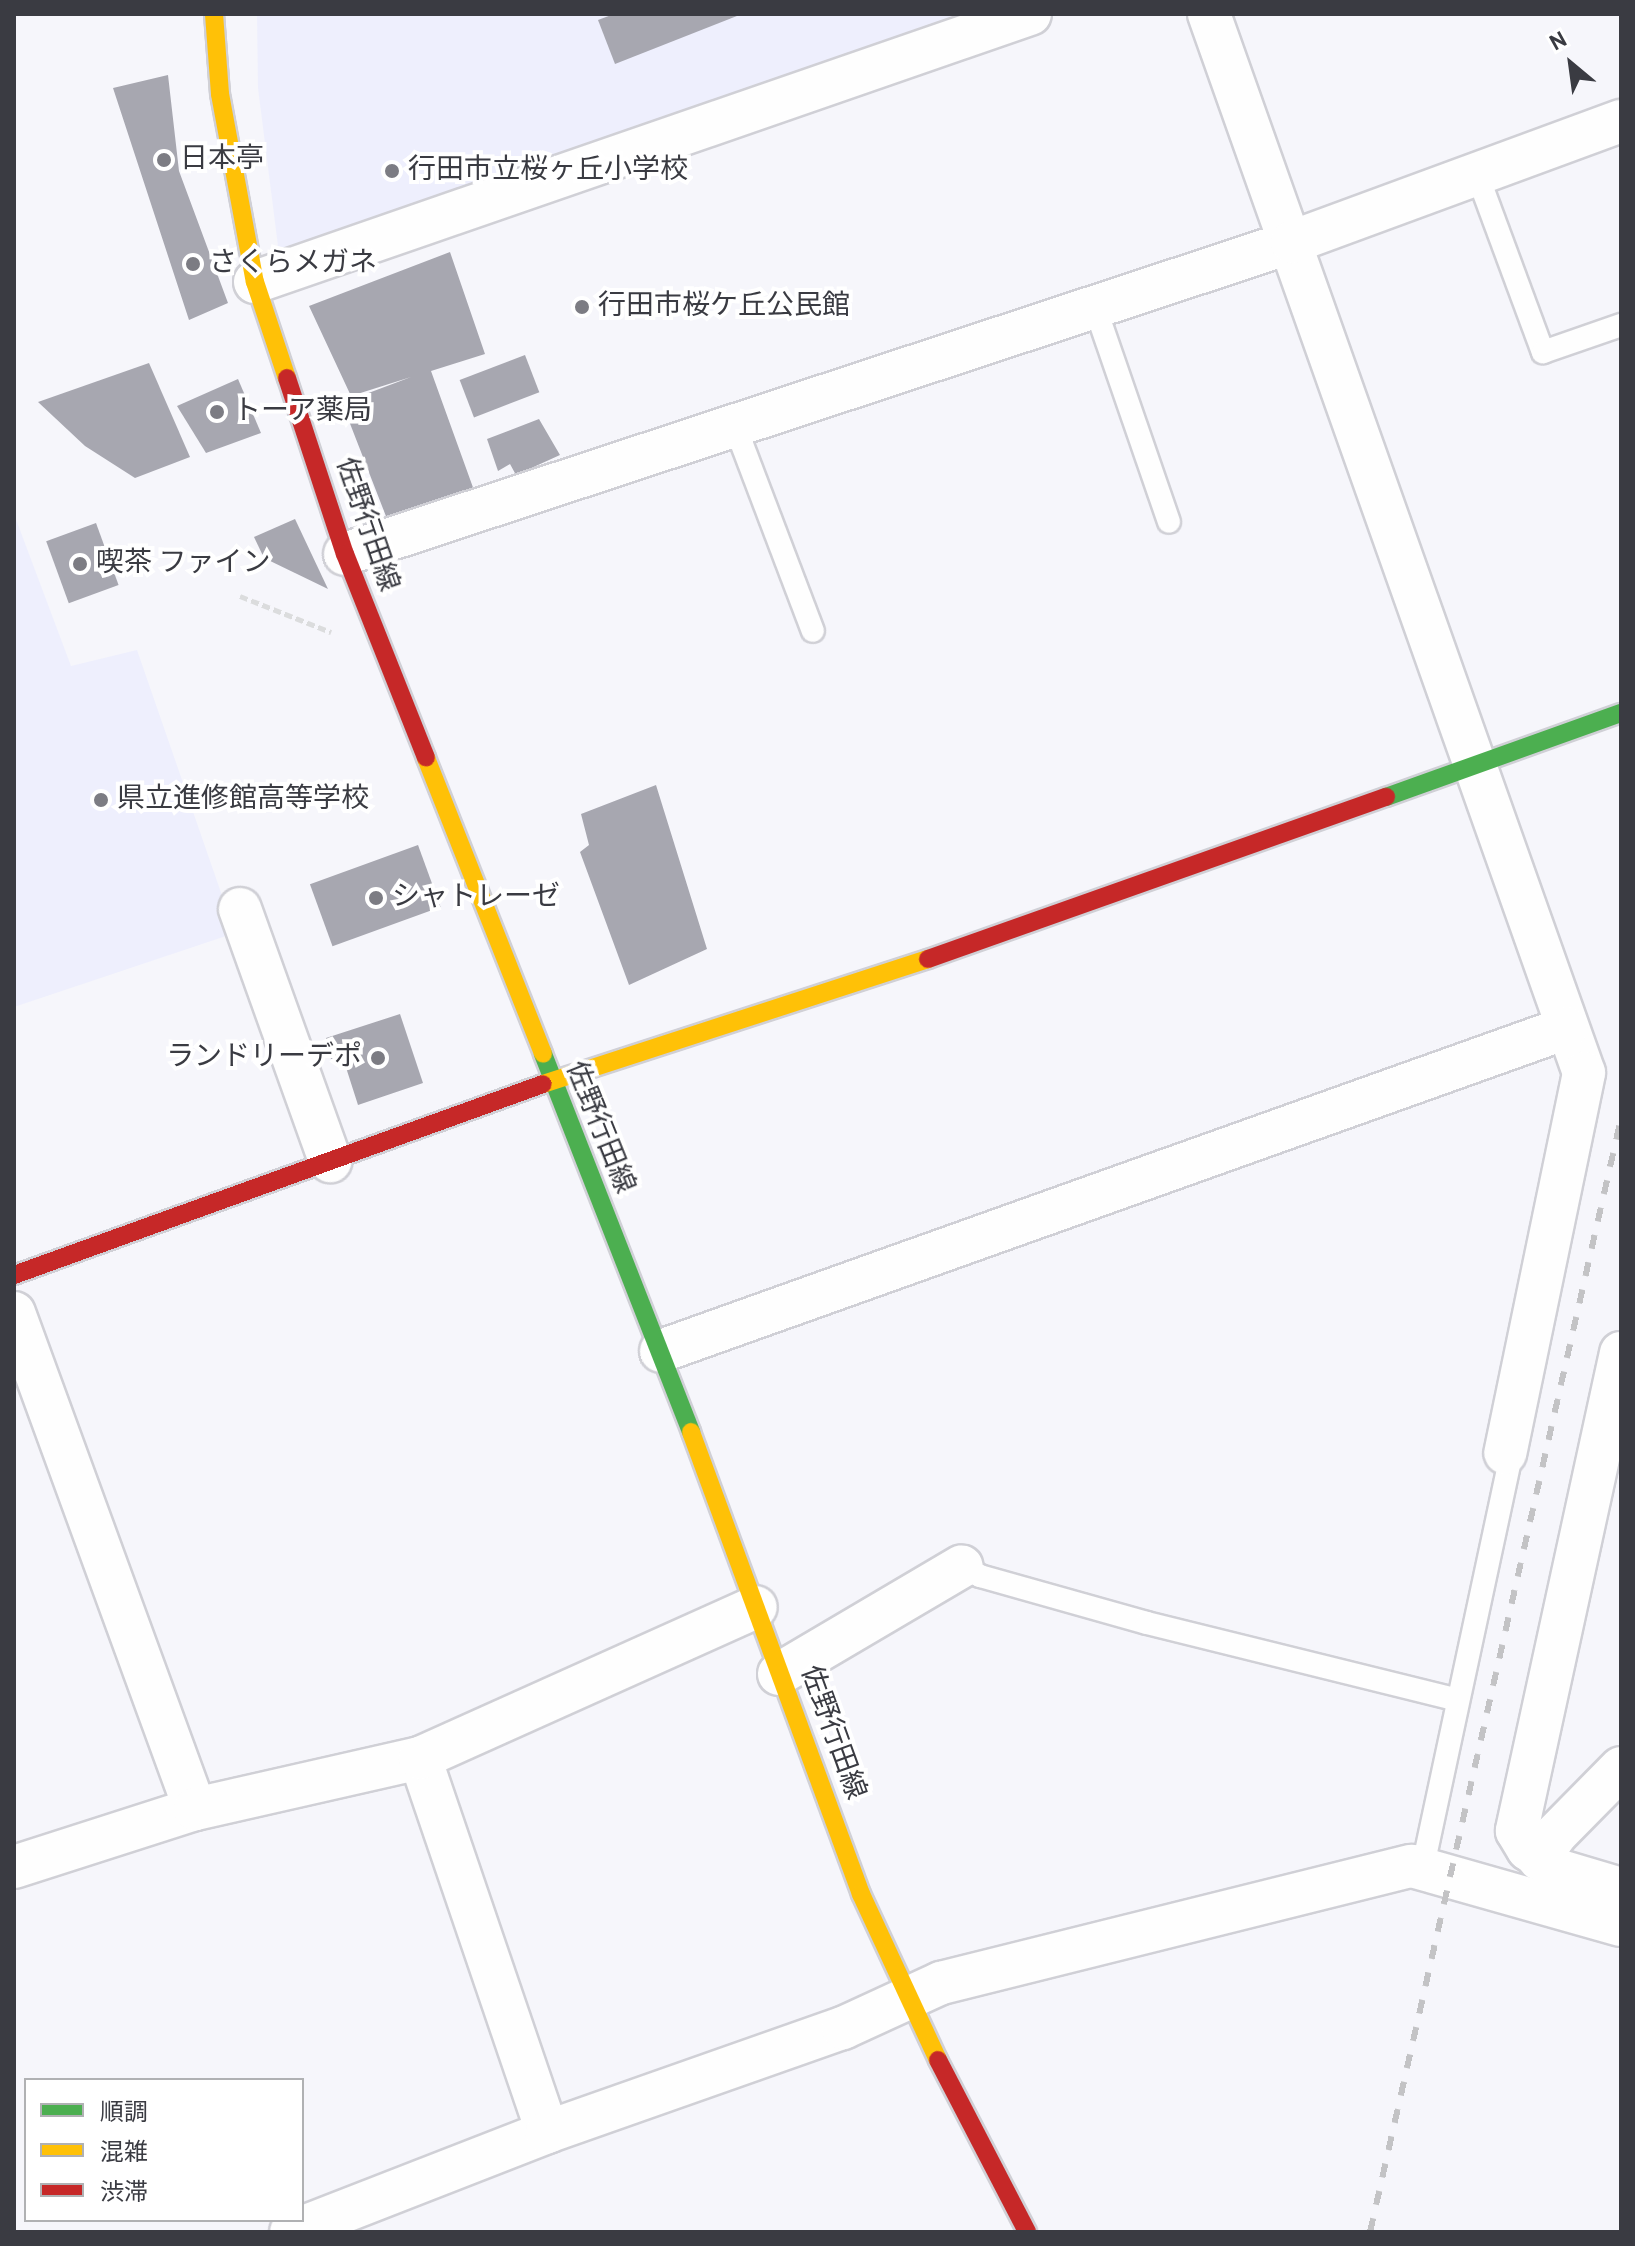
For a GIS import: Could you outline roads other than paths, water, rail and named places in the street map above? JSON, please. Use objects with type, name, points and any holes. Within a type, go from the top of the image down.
[{"type":"main road","name":"佐野行田線","points":[[214,14],[220,94],[255,282],[380,651],[550,1082],[661,1351],[861,1894],[906,1997],[1027,2232]]},
{"type":"main road","points":[[14,1275],[550,1082],[987,940],[1476,768],[1621,713]]},
{"type":"street","points":[[255,282],[1030,14]]},
{"type":"street","points":[[1209,14],[1584,1073],[1505,1453]]},
{"type":"street","points":[[345,554],[1292,242],[1621,121]]},
{"type":"street","points":[[240,909],[330,1161]]},
{"type":"street","points":[[661,1351],[1566,1028]]},
{"type":"street","points":[[14,1313],[195,1809]]},
{"type":"street","points":[[1621,1353],[1517,1831],[1539,1859],[1560,1871],[1621,1889]]},
{"type":"street","points":[[779,1674],[962,1566]]},
{"type":"street","points":[[14,1867],[195,1809],[420,1758],[756,1607]]},
{"type":"street","points":[[420,1758],[547,2132]]},
{"type":"street","points":[[1539,1859],[1555,1835],[1621,1768]]},
{"type":"street","points":[[291,2232],[547,2132],[843,2028],[941,1983],[1423,1866],[1621,1925]]},
{"type":"lane","points":[[1477,174],[1543,352],[1621,325]]},
{"type":"lane","points":[[1095,307],[1169,522]]},
{"type":"lane","points":[[735,426],[813,631]]},
{"type":"lane","points":[[1423,1866],[1509,1464],[1505,1453]]},
{"type":"lane","points":[[962,1566],[980,1576],[1147,1623],[1457,1700]]},
{"type":"railway","points":[[1370,2232],[1621,1118]]},
{"type":"place","name":"日本亭","points":[[164,160]]},
{"type":"place","name":"行田市立桜ヶ丘小学校","points":[[392,171]]},
{"type":"place","name":"さくらメガネ","points":[[193,264]]},
{"type":"place","name":"行田市桜ケ丘公民館","points":[[582,307]]},
{"type":"place","name":"トーア薬局","points":[[217,412]]},
{"type":"place","name":"喫茶 ファイン","points":[[80,564]]},
{"type":"place","name":"県立進修館高等学校","points":[[101,800]]},
{"type":"place","name":"シャトレーゼ","points":[[376,898]]},
{"type":"place","name":"ランドリーデポ","points":[[378,1058]]}]
